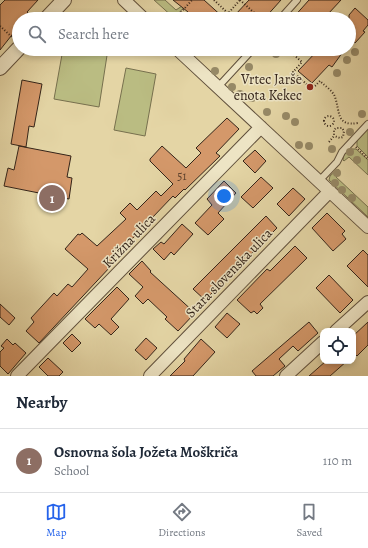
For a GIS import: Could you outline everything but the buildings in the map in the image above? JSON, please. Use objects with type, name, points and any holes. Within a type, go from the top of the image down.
[{"type":"street","points":[[53,12],[64,0]]},
{"type":"street","points":[[124,0],[137,12]]},
{"type":"street","points":[[0,68],[12,51]]},
{"type":"street","points":[[185,56],[368,227]]},
{"type":"street","name":"Križna ulica","points":[[17,376],[261,127]]},
{"type":"street","name":"Stara slovenska ulica","points":[[150,376],[330,191]]},
{"type":"street","points":[[339,328],[368,302]]},
{"type":"street","points":[[286,376],[320,345]]},
{"type":"lane","points":[[286,12],[297,0]]},
{"type":"lane","points":[[218,87],[247,56]]},
{"type":"lane","points":[[318,181],[337,162],[342,152],[368,124]]},
{"type":"path","points":[[181,12],[192,0]]},
{"type":"path","points":[[214,0],[227,12]]},
{"type":"path","points":[[229,12],[240,0],[253,12]]},
{"type":"path","points":[[0,26],[12,39]]},
{"type":"path","points":[[295,56],[302,62],[293,72],[312,89],[320,81],[333,93],[339,116],[348,123],[360,122]]},
{"type":"path","points":[[334,119],[329,116],[324,122],[328,126],[333,125],[336,128],[342,128],[344,134],[340,138],[334,136]]},
{"type":"path","points":[[333,125],[334,119],[339,116]]},
{"type":"path","points":[[330,142],[334,136],[334,130],[336,128]]},
{"type":"path","points":[[351,142],[368,159]]},
{"type":"green space","points":[[154,0],[165,0],[176,10],[191,0],[180,12],[167,12]]},
{"type":"green space","points":[[62,56],[107,56],[99,107],[54,99]]},
{"type":"green space","points":[[126,68],[156,74],[145,136],[114,130]]},
{"type":"green space","points":[[368,128],[368,157],[357,146],[357,140]]},
{"type":"green space","points":[[348,149],[356,149],[368,160],[368,175],[349,157],[344,161],[343,160],[344,153]]},
{"type":"green space","points":[[338,169],[340,171],[336,177],[368,207],[368,217],[329,180],[330,176]]},
{"type":"place","name":"Vrtec Jarše enota Kekec","points":[[310,87]]},
{"type":"place","name":"Osnovna šola Jožeta Moškriča","points":[[52,198]]}]
